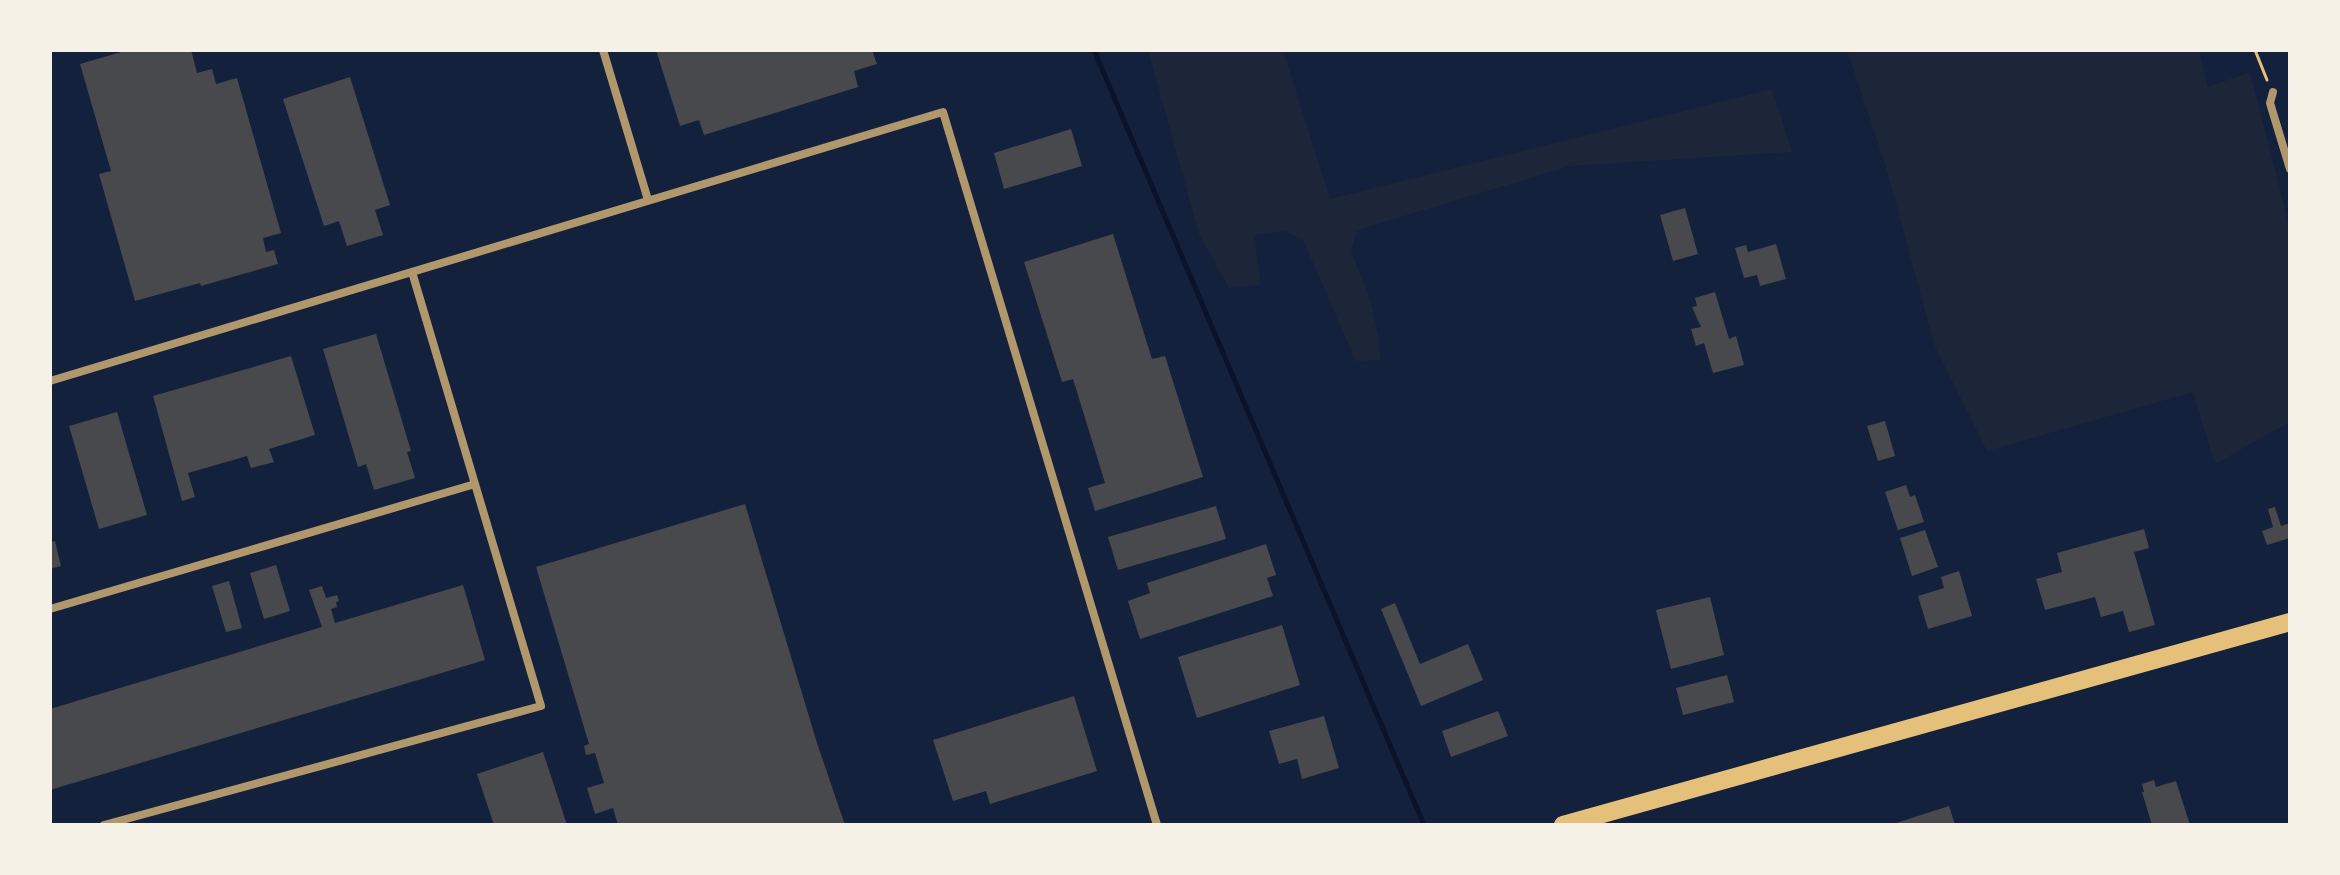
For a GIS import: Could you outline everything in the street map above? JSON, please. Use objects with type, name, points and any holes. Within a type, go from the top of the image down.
[{"type":"main road","points":[[1563,825],[2290,622]]},
{"type":"street","points":[[603,50],[648,200]]},
{"type":"street","points":[[2273,92],[2270,103],[2290,169]]},
{"type":"street","points":[[50,381],[943,112],[1157,825]]},
{"type":"street","points":[[104,825],[541,706],[412,272]]},
{"type":"street","points":[[50,609],[475,484]]},
{"type":"path","points":[[2255,50],[2273,92]]},
{"type":"shaded area","points":[[1148,50],[1283,50],[1330,199],[1772,89],[1792,152],[1570,166],[1357,230],[1351,251],[1370,299],[1380,360],[1356,361],[1303,240],[1285,231],[1254,235],[1261,285],[1229,288],[1199,234]]},
{"type":"shaded area","points":[[1847,50],[2199,50],[2208,87],[2250,72],[2290,228],[2290,422],[2215,464],[2193,392],[1987,451],[1934,344],[1887,170]]},
{"type":"building","points":[[128,50],[191,50],[197,73],[212,69],[216,84],[237,78],[281,233],[263,238],[266,252],[274,250],[278,264],[135,301],[99,174],[111,171],[80,64]]},
{"type":"building","points":[[656,50],[872,50],[877,64],[854,71],[858,87],[704,135],[699,120],[680,126]]},
{"type":"building","points":[[350,77],[390,205],[375,210],[383,235],[347,246],[339,221],[324,226],[283,99]]},
{"type":"building","points":[[1071,129],[1082,166],[1004,189],[994,153]]},
{"type":"building","points":[[1685,208],[1698,254],[1673,261],[1660,215]]},
{"type":"building","points":[[1113,234],[1152,359],[1165,356],[1203,477],[1095,511],[1088,488],[1105,483],[1073,379],[1062,382],[1024,262]]},
{"type":"building","points":[[1776,244],[1786,279],[1760,286],[1757,275],[1744,278],[1735,248],[1746,245],[1748,252]]},
{"type":"building","points":[[1715,292],[1729,339],[1736,336],[1744,365],[1713,373],[1704,343],[1696,346],[1691,329],[1701,327],[1692,307],[1697,306],[1695,298]]},
{"type":"building","points":[[376,334],[411,451],[407,452],[415,478],[374,490],[366,464],[358,467],[323,349]]},
{"type":"building","points":[[291,356],[315,435],[269,449],[274,462],[251,468],[247,456],[188,473],[195,497],[182,501],[153,396]]},
{"type":"building","points":[[117,412],[147,515],[99,529],[69,426]]},
{"type":"building","points":[[1885,421],[1895,456],[1878,461],[1867,426]]},
{"type":"building","points":[[1906,485],[1910,497],[1915,495],[1924,522],[1898,530],[1885,492]]},
{"type":"building","points":[[745,504],[845,825],[618,825],[613,808],[595,814],[587,788],[604,783],[595,753],[586,755],[584,746],[589,744],[536,567]]},
{"type":"building","points":[[1216,506],[1226,539],[1118,570],[1108,537]]},
{"type":"building","points":[[2275,507],[2281,526],[2290,523],[2290,538],[2267,545],[2262,531],[2273,527],[2268,509]]},
{"type":"building","points":[[2144,529],[2149,548],[2134,552],[2155,625],[2129,632],[2123,611],[2101,617],[2095,597],[2045,610],[2036,579],[2062,572],[2057,553]]},
{"type":"building","points":[[1925,530],[1938,567],[1912,576],[1900,538]]},
{"type":"building","points":[[55,541],[61,566],[50,569],[50,542]]},
{"type":"building","points":[[1266,544],[1276,575],[1267,578],[1273,596],[1140,639],[1128,601],[1150,593],[1147,583]]},
{"type":"building","points":[[276,565],[290,611],[264,619],[250,573]]},
{"type":"building","points":[[1959,571],[1972,616],[1928,629],[1918,596],[1944,588],[1941,577]]},
{"type":"building","points":[[229,581],[242,628],[226,632],[212,586]]},
{"type":"building","points":[[463,585],[485,660],[50,790],[50,709],[322,627],[309,590],[322,586],[326,598],[337,595],[337,607],[331,609],[335,623]]},
{"type":"building","points":[[1710,597],[1724,655],[1671,669],[1656,610]]},
{"type":"building","points":[[1395,603],[1420,664],[1468,644],[1483,680],[1421,706],[1381,609]]},
{"type":"building","points":[[1282,625],[1300,685],[1197,718],[1178,657]]},
{"type":"building","points":[[1727,675],[1734,702],[1683,715],[1676,688]]},
{"type":"building","points":[[1074,696],[1097,771],[990,804],[986,791],[953,801],[933,740]]},
{"type":"building","points":[[1498,711],[1508,736],[1451,757],[1442,731]]},
{"type":"building","points":[[1324,716],[1339,768],[1302,779],[1297,759],[1279,764],[1269,731]]},
{"type":"building","points":[[543,752],[567,825],[494,825],[477,774]]},
{"type":"building","points":[[2154,780],[2156,787],[2176,781],[2190,825],[2152,825],[2142,784]]},
{"type":"building","points":[[1949,806],[1955,825],[1893,825],[1893,824]]},
{"type":"waterway","points":[[1094,50],[1424,825]]}]
